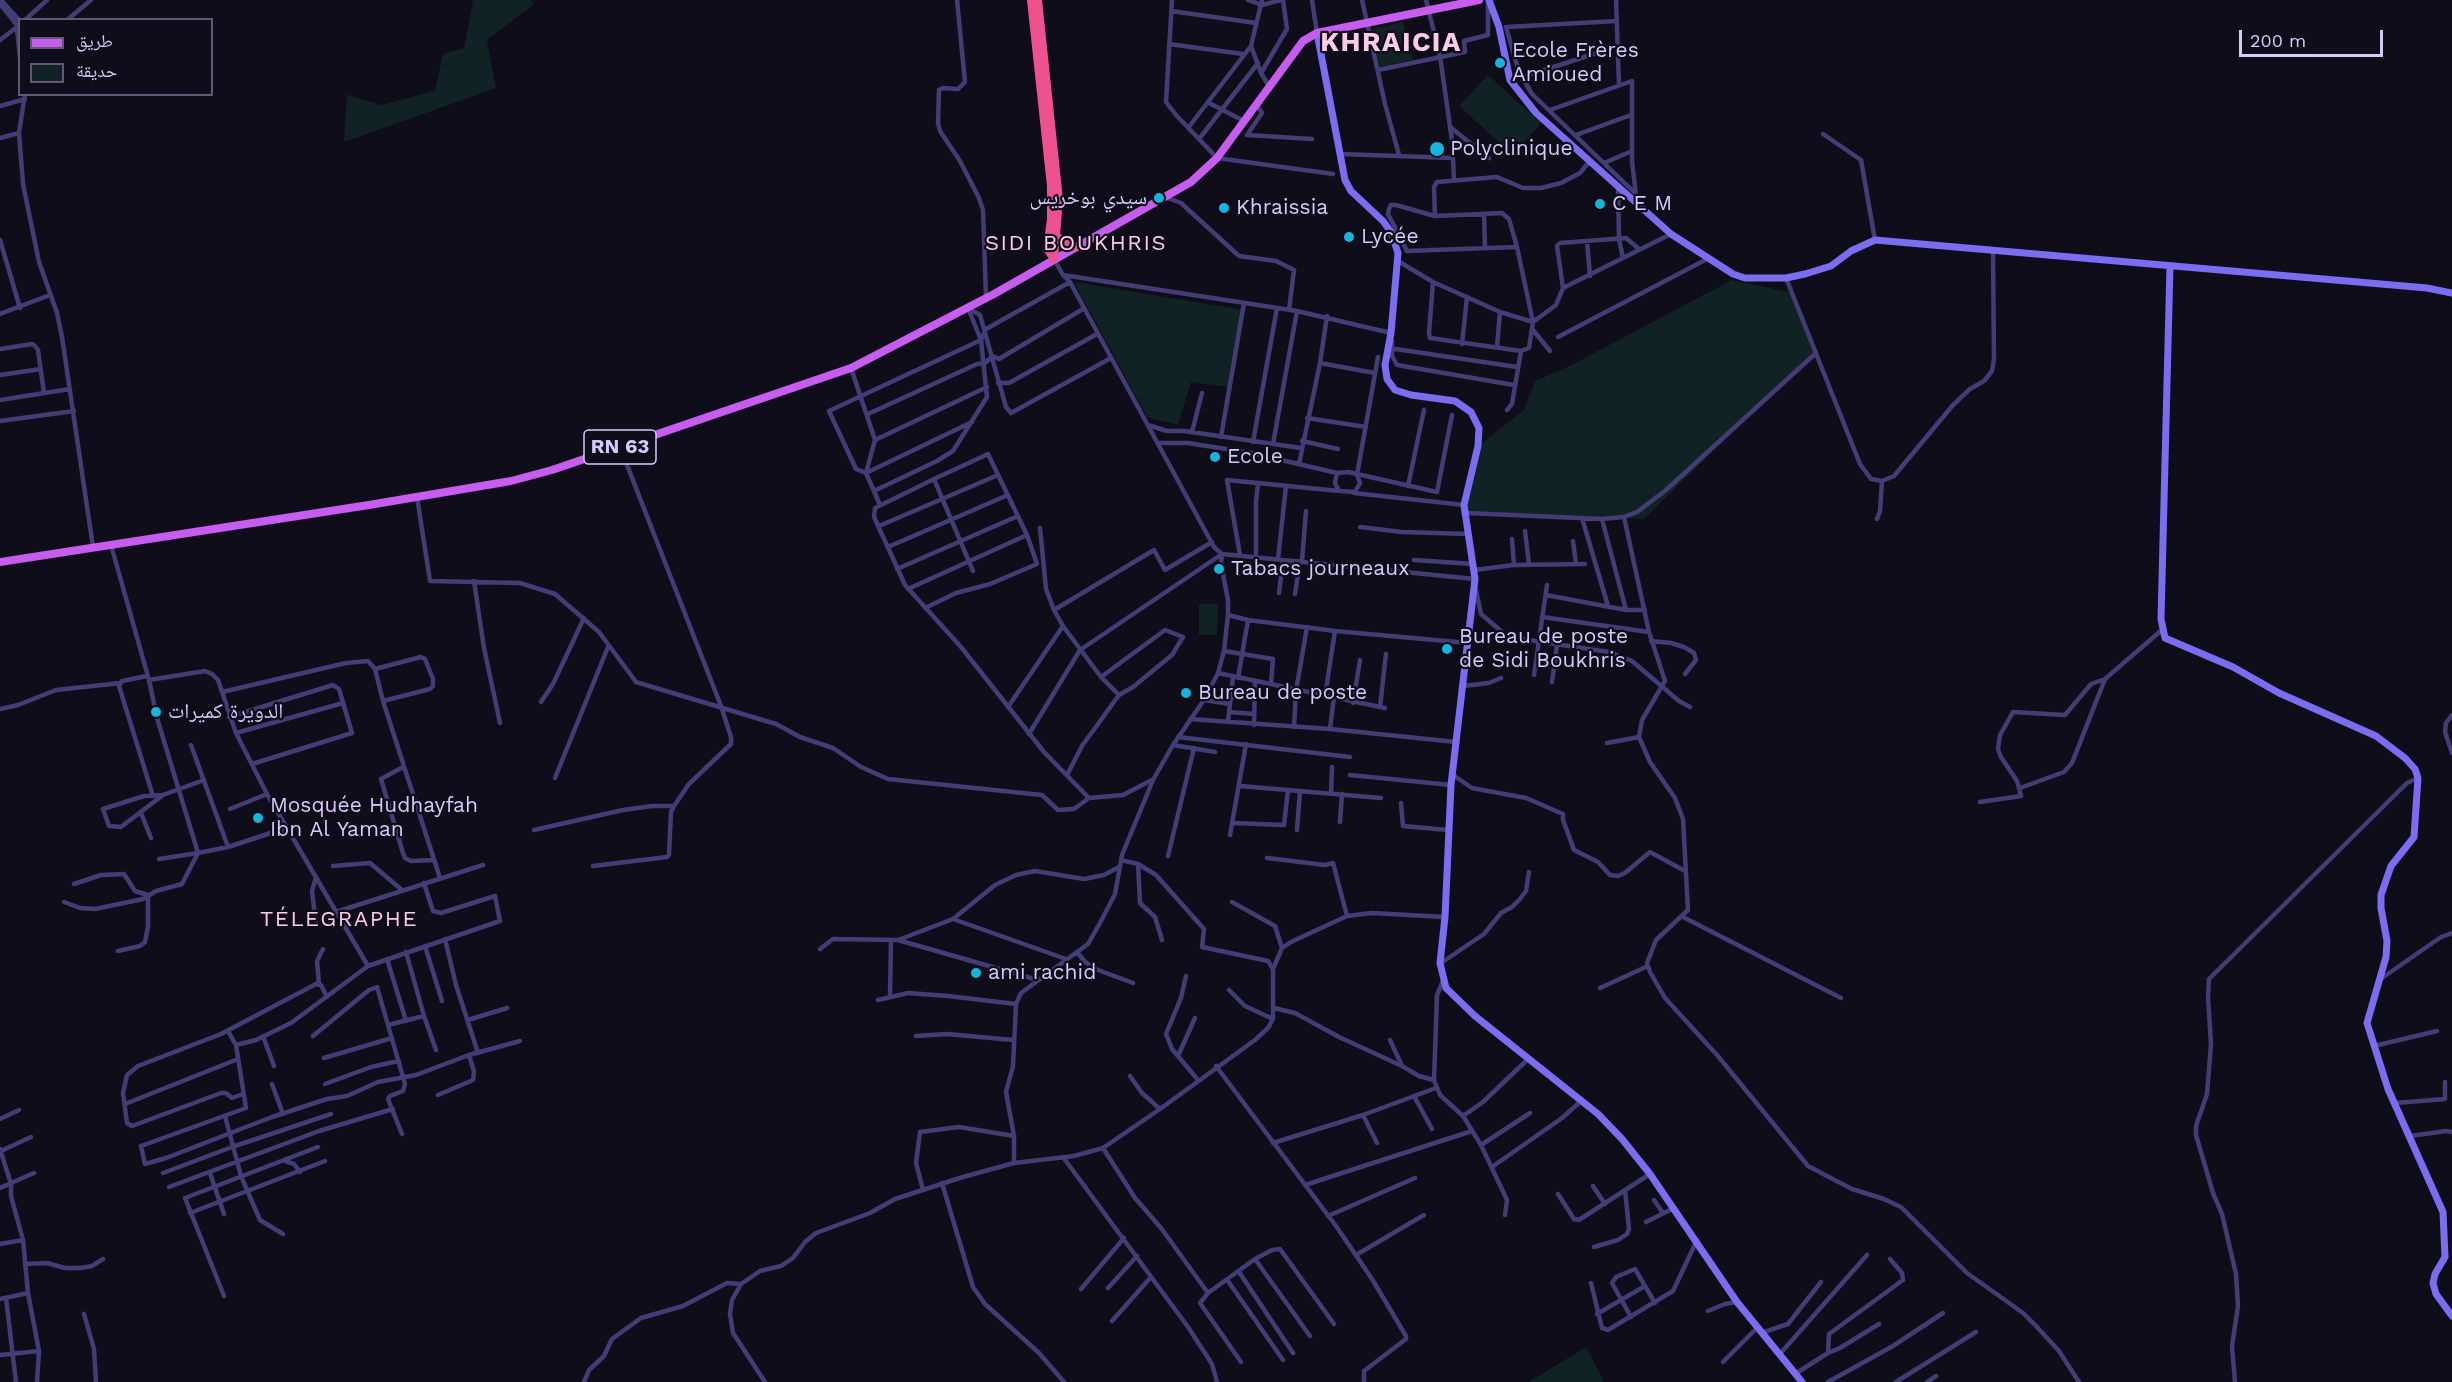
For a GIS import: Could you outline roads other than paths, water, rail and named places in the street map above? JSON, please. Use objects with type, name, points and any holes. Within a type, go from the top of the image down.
[{"type":"highway","points":[[1031,0],[1051,193],[1047,249],[1054,259]]},
{"type":"highway","points":[[1038,0],[1059,200],[1054,259]]},
{"type":"highway","points":[[1056,235],[1063,242],[1074,247]]},
{"type":"main road","name":"RN 63","points":[[0,562],[511,481],[552,470],[851,368],[968,308],[1191,182],[1216,158],[1245,122],[1302,41],[1317,33],[1479,0]]},
{"type":"main road","points":[[1489,0],[1503,27],[1510,80],[1536,113],[1671,234],[1707,259],[1745,278],[1786,278],[1831,266],[1851,250],[1875,240],[2452,292]]},
{"type":"main road","points":[[1317,33],[1345,180],[1351,191],[1387,226],[1398,253],[1390,348],[1385,365],[1387,378],[1395,390],[1411,396],[1455,401],[1471,412],[1479,428],[1478,446],[1465,509],[1475,579],[1448,830],[1445,917],[1440,963],[1443,981],[1450,994],[1599,1114],[1650,1174],[1737,1302],[1802,1382]]},
{"type":"main road","points":[[2170,266],[2163,629],[2165,638],[2233,668],[2279,693],[2376,736],[2405,758],[2415,769],[2418,778],[2414,837],[2391,866],[2380,895],[2380,908],[2387,941],[2382,978],[2369,1010],[2367,1023],[2395,1103],[2443,1212],[2445,1257],[2434,1274],[2433,1282],[2436,1294],[2452,1316]]},
{"type":"street","points":[[27,18],[47,0]]},
{"type":"street","points":[[69,18],[91,0]]},
{"type":"street","points":[[957,0],[965,82],[958,89],[939,90],[938,123],[944,138],[954,151],[973,186],[983,210],[986,297]]},
{"type":"street","points":[[1172,0],[1167,102],[1199,140],[1216,158],[1333,174]]},
{"type":"street","points":[[1248,0],[1262,2],[1282,0],[1287,29],[1261,73]]},
{"type":"street","points":[[1312,0],[1317,33]]},
{"type":"street","points":[[1362,0],[1399,155]]},
{"type":"street","points":[[1426,0],[1440,56],[1453,148]]},
{"type":"street","points":[[1378,70],[1465,52],[1464,41],[1488,35],[1489,0]]},
{"type":"street","points":[[1616,0],[1619,85]]},
{"type":"street","points":[[0,40],[18,26],[1,2]]},
{"type":"street","points":[[1188,128],[1251,46],[1262,2]]},
{"type":"street","points":[[1171,11],[1256,23]]},
{"type":"street","points":[[1617,21],[1503,27],[1518,72],[1532,94],[1636,194]]},
{"type":"street","points":[[1169,44],[1243,54]]},
{"type":"street","points":[[1251,46],[1269,87]]},
{"type":"street","points":[[1523,78],[1618,46]]},
{"type":"street","points":[[1199,140],[1258,63]]},
{"type":"street","points":[[1550,110],[1632,81],[1632,151],[1637,205]]},
{"type":"street","points":[[0,106],[25,97],[19,133],[26,195],[39,262],[58,321],[74,411],[93,548]]},
{"type":"street","points":[[1209,103],[1245,122]]},
{"type":"street","points":[[1257,105],[1262,113],[1247,135],[1312,139]]},
{"type":"street","points":[[1576,135],[1631,115]]},
{"type":"street","points":[[1450,127],[1489,158]]},
{"type":"street","points":[[0,138],[19,133]]},
{"type":"street","points":[[1823,134],[1861,160],[1875,240]]},
{"type":"street","points":[[1604,163],[1632,151]]},
{"type":"street","points":[[1341,154],[1454,158],[1454,181]]},
{"type":"street","points":[[1435,216],[1435,184],[1497,177],[1523,188],[1541,188],[1562,183],[1580,173],[1588,162]]},
{"type":"street","points":[[1618,188],[1619,239],[1623,258]]},
{"type":"street","points":[[1165,197],[1181,203],[1239,256],[1276,261],[1294,270],[1289,310]]},
{"type":"street","points":[[1407,251],[1388,214],[1391,206],[1403,206],[1435,216],[1499,212],[1506,216],[1517,247],[1533,322],[1529,348],[1521,351],[1462,344],[1429,336],[1433,282]]},
{"type":"street","points":[[1484,214],[1485,247]]},
{"type":"street","points":[[1563,288],[1671,234]]},
{"type":"street","points":[[1533,322],[1556,305],[1563,288],[1558,244],[1629,239],[1639,249]]},
{"type":"street","points":[[0,240],[20,308]]},
{"type":"street","points":[[1587,241],[1590,276]]},
{"type":"street","points":[[1398,253],[1517,247]]},
{"type":"street","points":[[1786,278],[1860,464],[1871,479],[1882,481],[1894,476],[1953,405],[1992,372],[1994,250]]},
{"type":"street","points":[[1014,1163],[1014,1136],[1006,1092],[1013,1066],[1016,1004],[1022,993],[1088,944],[1115,894],[1121,860],[1153,780],[1218,674],[1224,651],[1228,615],[1228,600],[1221,564],[1222,554],[1212,542],[1070,282],[1054,259]]},
{"type":"street","points":[[1558,337],[1707,259]]},
{"type":"street","points":[[1398,261],[1433,282],[1500,312],[1533,322]]},
{"type":"street","points":[[1063,275],[1298,311],[1391,329]]},
{"type":"street","points":[[972,422],[866,473],[856,469],[829,411],[981,340],[986,329],[1070,282]]},
{"type":"street","points":[[0,314],[50,296]]},
{"type":"street","points":[[1462,344],[1467,297]]},
{"type":"street","points":[[1221,437],[1244,303]]},
{"type":"street","points":[[968,308],[980,315],[986,329],[998,383],[1006,407],[1011,413],[1111,358]]},
{"type":"street","points":[[874,490],[937,461],[953,451],[987,397],[981,340],[968,308]]},
{"type":"street","points":[[1253,442],[1277,308]]},
{"type":"street","points":[[993,356],[999,359],[1083,309]]},
{"type":"street","points":[[1273,444],[1298,311]]},
{"type":"street","points":[[1497,347],[1500,312]]},
{"type":"street","points":[[1299,464],[1320,363],[1326,316]]},
{"type":"street","points":[[1533,330],[1550,351]]},
{"type":"street","points":[[998,383],[1009,383],[1097,334]]},
{"type":"street","points":[[0,349],[32,344],[35,346],[38,350],[44,393]]},
{"type":"street","points":[[1514,385],[1396,365],[1390,348],[1517,367]]},
{"type":"street","points":[[1507,410],[1512,405],[1521,351]]},
{"type":"street","points":[[1337,473],[1335,483],[1340,491],[1465,509],[1582,518],[1624,517],[1642,510],[1816,353]]},
{"type":"street","points":[[868,414],[977,364],[985,363],[993,356]]},
{"type":"street","points":[[1240,555],[1227,480],[1354,492],[1360,483],[1357,475],[1378,357]]},
{"type":"street","points":[[1320,363],[1375,373]]},
{"type":"street","points":[[851,368],[875,440],[866,473],[880,506]]},
{"type":"street","points":[[0,375],[41,369]]},
{"type":"street","points":[[875,440],[987,387]]},
{"type":"street","points":[[0,400],[70,389]]},
{"type":"street","points":[[1192,432],[1202,393]]},
{"type":"street","points":[[1408,486],[1424,410]]},
{"type":"street","points":[[0,422],[74,411]]},
{"type":"street","points":[[1159,443],[1188,443],[1251,453],[1337,473],[1348,472],[1437,492],[1452,415]]},
{"type":"street","points":[[1307,418],[1366,428]]},
{"type":"street","points":[[1148,425],[1167,431],[1192,432],[1301,448]]},
{"type":"street","points":[[1302,441],[1338,449]]},
{"type":"street","points":[[593,866],[667,857],[669,855],[671,812],[674,806],[689,784],[731,744],[721,706],[620,447]]},
{"type":"street","points":[[925,608],[956,593],[990,584],[1037,564],[1027,536],[988,454],[875,508],[874,517],[908,589],[925,608],[961,647],[1044,752],[1089,798]]},
{"type":"street","points":[[879,526],[998,475]]},
{"type":"street","points":[[934,479],[973,571]]},
{"type":"street","points":[[1877,519],[1880,511],[1882,481]]},
{"type":"street","points":[[1256,557],[1258,483]]},
{"type":"street","points":[[1279,592],[1286,486]]},
{"type":"street","points":[[888,547],[1008,495]]},
{"type":"street","points":[[417,497],[430,581],[520,583],[555,594],[598,632],[636,682],[776,724],[833,748],[861,767],[888,779],[1042,795],[1058,810],[1074,809],[1089,798],[1123,795],[1153,780]]},
{"type":"street","points":[[1295,594],[1306,511]]},
{"type":"street","points":[[897,568],[1017,516]]},
{"type":"street","points":[[1624,517],[1651,641],[1665,681],[1642,720],[1639,737],[1650,762],[1675,798],[1683,819],[1688,910],[1656,940],[1648,966],[1665,998],[1717,1055],[1808,1166],[1852,1189],[1884,1199],[1901,1208],[1967,1273],[2023,1313],[2060,1351],[2079,1382]]},
{"type":"street","points":[[1582,518],[1608,606]]},
{"type":"street","points":[[1602,519],[1626,610]]},
{"type":"street","points":[[1360,527],[1402,532],[1469,534]]},
{"type":"street","points":[[1040,528],[1046,589],[1054,610],[1080,650],[1101,677],[1119,695]]},
{"type":"street","points":[[1525,531],[1529,544],[1530,564]]},
{"type":"street","points":[[908,589],[1027,536]]},
{"type":"street","points":[[1512,539],[1514,565]]},
{"type":"street","points":[[1573,541],[1576,564]]},
{"type":"street","points":[[1054,610],[1154,550],[1165,570],[1212,542]]},
{"type":"street","points":[[111,545],[157,718],[198,853]]},
{"type":"street","points":[[1029,734],[1080,650],[1222,554],[1475,579],[1481,614],[1508,637],[1609,652],[1632,661],[1679,701],[1690,707]]},
{"type":"street","points":[[1414,560],[1473,567],[1585,564]]},
{"type":"street","points":[[474,581],[484,648],[500,723]]},
{"type":"street","points":[[1534,675],[1546,585]]},
{"type":"street","points":[[1546,595],[1626,610],[1644,610]]},
{"type":"street","points":[[1228,615],[1248,620],[1335,631],[1468,643]]},
{"type":"street","points":[[1542,617],[1649,632]]},
{"type":"street","points":[[541,702],[553,684],[584,618]]},
{"type":"street","points":[[1228,722],[1231,697],[1243,655],[1248,620]]},
{"type":"street","points":[[1008,707],[1063,626]]},
{"type":"street","points":[[1294,727],[1296,691],[1307,627]]},
{"type":"street","points":[[1980,802],[2021,796],[2020,788],[1998,749],[2000,735],[2013,712],[2065,715],[2091,684],[2105,679],[2163,629]]},
{"type":"street","points":[[1067,775],[1082,746],[1119,695],[1133,687],[1172,655],[1183,637],[1165,630],[1101,677]]},
{"type":"street","points":[[1325,696],[1335,631]]},
{"type":"street","points":[[1651,641],[1671,643],[1694,653],[1696,660],[1685,674]]},
{"type":"street","points":[[1552,682],[1557,645]]},
{"type":"street","points":[[555,778],[608,647]]},
{"type":"street","points":[[1224,651],[1273,659],[1271,683]]},
{"type":"street","points":[[1218,674],[1271,683],[1296,691],[1349,700],[1353,703],[1383,707],[1386,654]]},
{"type":"street","points":[[375,669],[421,657],[425,659],[433,679],[433,686],[430,689],[383,701]]},
{"type":"street","points":[[222,692],[366,660],[375,669],[383,701],[440,878]]},
{"type":"street","points":[[1353,703],[1360,660]]},
{"type":"street","points":[[0,709],[18,705],[56,690],[205,672],[212,674],[218,680],[229,717],[267,794],[368,966]]},
{"type":"street","points":[[1463,686],[1501,678]]},
{"type":"street","points":[[2020,788],[2064,772],[2072,763],[2105,679]]},
{"type":"street","points":[[1254,725],[1255,681]]},
{"type":"street","points":[[120,683],[153,796]]},
{"type":"street","points":[[229,717],[333,685],[339,689],[352,734],[252,764]]},
{"type":"street","points":[[1231,697],[1255,699]]},
{"type":"street","points":[[1330,729],[1334,697]]},
{"type":"street","points":[[1204,700],[1230,704]]},
{"type":"street","points":[[236,733],[343,703]]},
{"type":"street","points":[[1229,712],[1254,714]]},
{"type":"street","points":[[2452,715],[2446,723],[2445,732],[2452,753]]},
{"type":"street","points":[[1190,719],[1330,729],[1456,742]]},
{"type":"street","points":[[1178,737],[1350,757]]},
{"type":"street","points":[[1607,743],[1639,737]]},
{"type":"street","points":[[1230,835],[1246,744]]},
{"type":"street","points":[[191,745],[228,847]]},
{"type":"street","points":[[1173,745],[1215,752]]},
{"type":"street","points":[[1168,856],[1194,748]]},
{"type":"street","points":[[404,767],[381,778],[403,852],[405,858],[411,861],[434,860]]},
{"type":"street","points":[[1331,793],[1332,767]]},
{"type":"street","points":[[1350,775],[1452,785]]},
{"type":"street","points":[[1453,775],[1472,788],[1526,798],[1563,814],[1574,850],[1598,862],[1610,875],[1618,876],[1625,873],[1650,852],[1685,871]]},
{"type":"street","points":[[2235,1382],[2232,1346],[2238,1306],[2236,1274],[2222,1214],[2213,1193],[2196,1135],[2196,1126],[2207,1094],[2211,1044],[2208,997],[2210,979],[2391,799],[2408,783],[2418,778]]},
{"type":"street","points":[[163,795],[121,827],[109,826],[103,809],[144,796],[163,795],[204,780]]},
{"type":"street","points":[[1240,786],[1382,798]]},
{"type":"street","points":[[1233,823],[1260,822],[1284,825],[1288,790]]},
{"type":"street","points":[[1297,830],[1300,791]]},
{"type":"street","points":[[230,809],[267,794]]},
{"type":"street","points":[[1340,822],[1342,794]]},
{"type":"street","points":[[1401,803],[1402,826],[1448,830]]},
{"type":"street","points":[[534,830],[623,810],[674,806]]},
{"type":"street","points":[[141,813],[150,838]]},
{"type":"street","points":[[159,859],[228,847],[286,828]]},
{"type":"street","points":[[64,902],[80,908],[95,909],[139,900],[156,891],[182,884],[198,853]]},
{"type":"street","points":[[1267,858],[1324,865],[1333,863],[1347,916]]},
{"type":"street","points":[[1121,860],[1138,864],[1156,875],[1204,929],[1202,947],[1268,961],[1273,969]]},
{"type":"street","points":[[333,866],[370,863],[402,890]]},
{"type":"street","points":[[1138,864],[1140,903],[1155,917],[1162,940]]},
{"type":"street","points":[[336,912],[483,865]]},
{"type":"street","points":[[898,940],[953,919],[995,885],[1016,875],[1035,871],[1084,879],[1104,875],[1119,867]]},
{"type":"street","points":[[1440,963],[1484,934],[1501,913],[1520,899],[1526,891],[1529,872]]},
{"type":"street","points":[[74,884],[101,875],[124,874],[135,891],[148,895]]},
{"type":"street","points":[[316,877],[312,891],[316,925]]},
{"type":"street","points":[[236,1045],[264,1036],[291,1023],[368,966],[498,923],[501,918],[495,896],[441,913],[433,911],[424,883]]},
{"type":"street","points":[[118,951],[140,946],[145,942],[148,927],[148,895]]},
{"type":"street","points":[[1232,903],[1275,926],[1282,948]]},
{"type":"street","points":[[765,1382],[733,1333],[729,1314],[732,1300],[741,1284],[760,1271],[781,1266],[793,1258],[805,1242],[816,1233],[942,1183],[1014,1163],[1063,1157],[1102,1148],[1160,1109],[1216,1066],[1255,1040],[1268,1028],[1273,1019],[1274,1008],[1273,969],[1282,948],[1347,916],[1371,913],[1445,917]]},
{"type":"street","points":[[1683,917],[1840,998]]},
{"type":"street","points":[[953,919],[1066,959]]},
{"type":"street","points":[[2382,978],[2440,937],[2452,933]]},
{"type":"street","points":[[444,939],[478,1053]]},
{"type":"street","points":[[820,949],[833,939],[898,940],[1038,980]]},
{"type":"street","points":[[890,996],[891,940]]},
{"type":"street","points":[[425,946],[442,1001]]},
{"type":"street","points":[[323,949],[317,961],[319,984],[327,997]]},
{"type":"street","points":[[406,952],[436,1050]]},
{"type":"street","points":[[1078,953],[1098,970],[1133,983]]},
{"type":"street","points":[[387,959],[406,1021]]},
{"type":"street","points":[[1600,988],[1648,966]]},
{"type":"street","points":[[1186,976],[1181,998],[1166,1034],[1172,1049],[1198,1080]]},
{"type":"street","points":[[1443,981],[1437,995],[1434,1080],[1436,1088],[1463,1116],[1481,1145],[1507,1200],[1505,1215]]},
{"type":"street","points":[[243,1094],[232,1098],[226,1093],[218,1094],[132,1126],[127,1123],[124,1086],[130,1071],[161,1056],[191,1047],[228,1030],[319,984]]},
{"type":"street","points":[[313,1036],[375,987],[379,991],[404,1077],[405,1089],[389,1097],[402,1134]]},
{"type":"street","points":[[1228,990],[1245,1006],[1273,1019]]},
{"type":"street","points":[[878,1000],[908,993],[1016,1004]]},
{"type":"street","points":[[468,1020],[507,1008]]},
{"type":"street","points":[[1274,1008],[1295,1014],[1339,1037],[1402,1065],[1419,1076],[1434,1080]]},
{"type":"street","points":[[388,1024],[424,1016]]},
{"type":"street","points":[[1178,1056],[1195,1018]]},
{"type":"street","points":[[228,1030],[236,1045],[245,1109],[141,1146],[145,1164],[327,1099],[347,1096],[383,1081],[447,1065],[469,1055],[520,1041]]},
{"type":"street","points":[[2374,1046],[2436,1031]]},
{"type":"street","points":[[916,1036],[947,1034],[1013,1040]]},
{"type":"street","points":[[264,1036],[274,1066]]},
{"type":"street","points":[[324,1058],[392,1038]]},
{"type":"street","points":[[1390,1040],[1402,1065]]},
{"type":"street","points":[[438,1095],[473,1080],[474,1072],[469,1055]]},
{"type":"street","points":[[125,1104],[238,1059]]},
{"type":"street","points":[[1463,1116],[1483,1102],[1528,1059]]},
{"type":"street","points":[[325,1083],[371,1067],[399,1061]]},
{"type":"street","points":[[1216,1066],[1356,1255],[1395,1313],[1407,1336],[1364,1371],[1364,1382]]},
{"type":"street","points":[[1130,1076],[1142,1093],[1160,1109]]},
{"type":"street","points":[[2395,1103],[2445,1099],[2445,1082]]},
{"type":"street","points":[[272,1084],[283,1114]]},
{"type":"street","points":[[1273,1143],[1363,1115],[1436,1088]]},
{"type":"street","points":[[1414,1096],[1432,1129]]},
{"type":"street","points":[[1492,1167],[1553,1125],[1581,1101]]},
{"type":"street","points":[[169,1187],[319,1131],[393,1109]]},
{"type":"street","points":[[0,1119],[19,1110]]},
{"type":"street","points":[[1481,1145],[1530,1113]]},
{"type":"street","points":[[163,1173],[331,1114]]},
{"type":"street","points":[[1363,1115],[1377,1143]]},
{"type":"street","points":[[225,1116],[241,1176],[260,1220],[283,1234]]},
{"type":"street","points":[[923,1190],[916,1163],[920,1132],[959,1127],[1014,1136]]},
{"type":"street","points":[[1305,1185],[1472,1131]]},
{"type":"street","points":[[2410,1136],[2452,1132]]},
{"type":"street","points":[[31,1137],[0,1150],[11,1184],[11,1196],[23,1240],[28,1293],[39,1351],[37,1382]]},
{"type":"street","points":[[224,1296],[185,1198],[318,1147]]},
{"type":"street","points":[[1102,1148],[1135,1198],[1161,1228],[1208,1293]]},
{"type":"street","points":[[1063,1157],[1188,1327],[1212,1364],[1217,1382]]},
{"type":"street","points":[[285,1161],[294,1164],[300,1172]]},
{"type":"street","points":[[190,1213],[325,1161]]},
{"type":"street","points":[[0,1187],[34,1173]]},
{"type":"street","points":[[210,1173],[224,1214]]},
{"type":"street","points":[[1558,1194],[1576,1221],[1650,1174]]},
{"type":"street","points":[[1328,1216],[1415,1178]]},
{"type":"street","points":[[942,1183],[973,1287],[985,1304],[1039,1353],[1065,1382]]},
{"type":"street","points":[[1593,1186],[1605,1204]]},
{"type":"street","points":[[1594,1247],[1618,1240],[1627,1234],[1629,1229],[1625,1190]]},
{"type":"street","points":[[1654,1200],[1663,1214]]},
{"type":"street","points":[[1646,1222],[1674,1208]]},
{"type":"street","points":[[1356,1255],[1424,1215]]},
{"type":"street","points":[[1082,1289],[1124,1238]]},
{"type":"street","points":[[0,1244],[23,1240]]},
{"type":"street","points":[[1591,1283],[1597,1314],[1604,1330],[1631,1317],[1673,1291],[1697,1240]]},
{"type":"street","points":[[1241,1362],[1200,1304],[1200,1300],[1272,1250],[1280,1249],[1334,1324]]},
{"type":"street","points":[[1779,1355],[1867,1254]]},
{"type":"street","points":[[1108,1288],[1137,1256]]},
{"type":"street","points":[[25,1264],[47,1263],[65,1268],[81,1268],[93,1266],[103,1259]]},
{"type":"street","points":[[1256,1259],[1310,1336]]},
{"type":"street","points":[[1828,1353],[1830,1334],[1903,1280],[1902,1273],[1890,1259]]},
{"type":"street","points":[[1631,1317],[1612,1283],[1616,1277],[1635,1269],[1655,1303]]},
{"type":"street","points":[[1239,1272],[1293,1353]]},
{"type":"street","points":[[1112,1321],[1151,1277]]},
{"type":"street","points":[[1228,1281],[1283,1360]]},
{"type":"street","points":[[1723,1362],[1759,1330],[1788,1324],[1821,1282]]},
{"type":"street","points":[[584,1382],[589,1370],[604,1356],[612,1339],[641,1318],[683,1306],[727,1283],[741,1284]]},
{"type":"street","points":[[1597,1314],[1645,1286]]},
{"type":"street","points":[[16,1382],[2,1298],[28,1293]]},
{"type":"street","points":[[1708,1311],[1727,1303],[1737,1302]]},
{"type":"street","points":[[1828,1382],[1893,1346],[1943,1313]]},
{"type":"street","points":[[84,1314],[94,1349],[96,1382]]},
{"type":"street","points":[[1795,1374],[1879,1324]]},
{"type":"street","points":[[1896,1382],[1976,1332]]},
{"type":"street","points":[[0,1355],[39,1351]]},
{"type":"street","points":[[1928,1382],[1936,1376]]},
{"type":"place","name":"Ecole Frères Amioued","points":[[1500,63]]},
{"type":"place","name":"Polyclinique","points":[[1437,149]]},
{"type":"place","name":"سيدي بوخريس","points":[[1159,198]]},
{"type":"place","name":"C E M","points":[[1600,204]]},
{"type":"place","name":"Khraissia","points":[[1224,208]]},
{"type":"place","name":"Lycée","points":[[1349,237]]},
{"type":"place","name":"Ecole","points":[[1215,457]]},
{"type":"place","name":"Tabacs journeaux","points":[[1219,569]]},
{"type":"place","name":"Bureau de poste de Sidi Boukhris","points":[[1447,649]]},
{"type":"place","name":"Bureau de poste","points":[[1186,693]]},
{"type":"place","name":"الدويرة كميرات","points":[[156,712]]},
{"type":"place","name":"Mosquée Hudhayfah Ibn Al Yaman","points":[[258,818]]},
{"type":"place","name":"ami rachid","points":[[976,973]]},
{"type":"district","name":"KHRAICIA","points":[[1391,43]]},
{"type":"district","name":"SIDI BOUKHRIS","points":[[1076,244]]},
{"type":"district","name":"TÉLEGRAPHE","points":[[339,920]]}]
